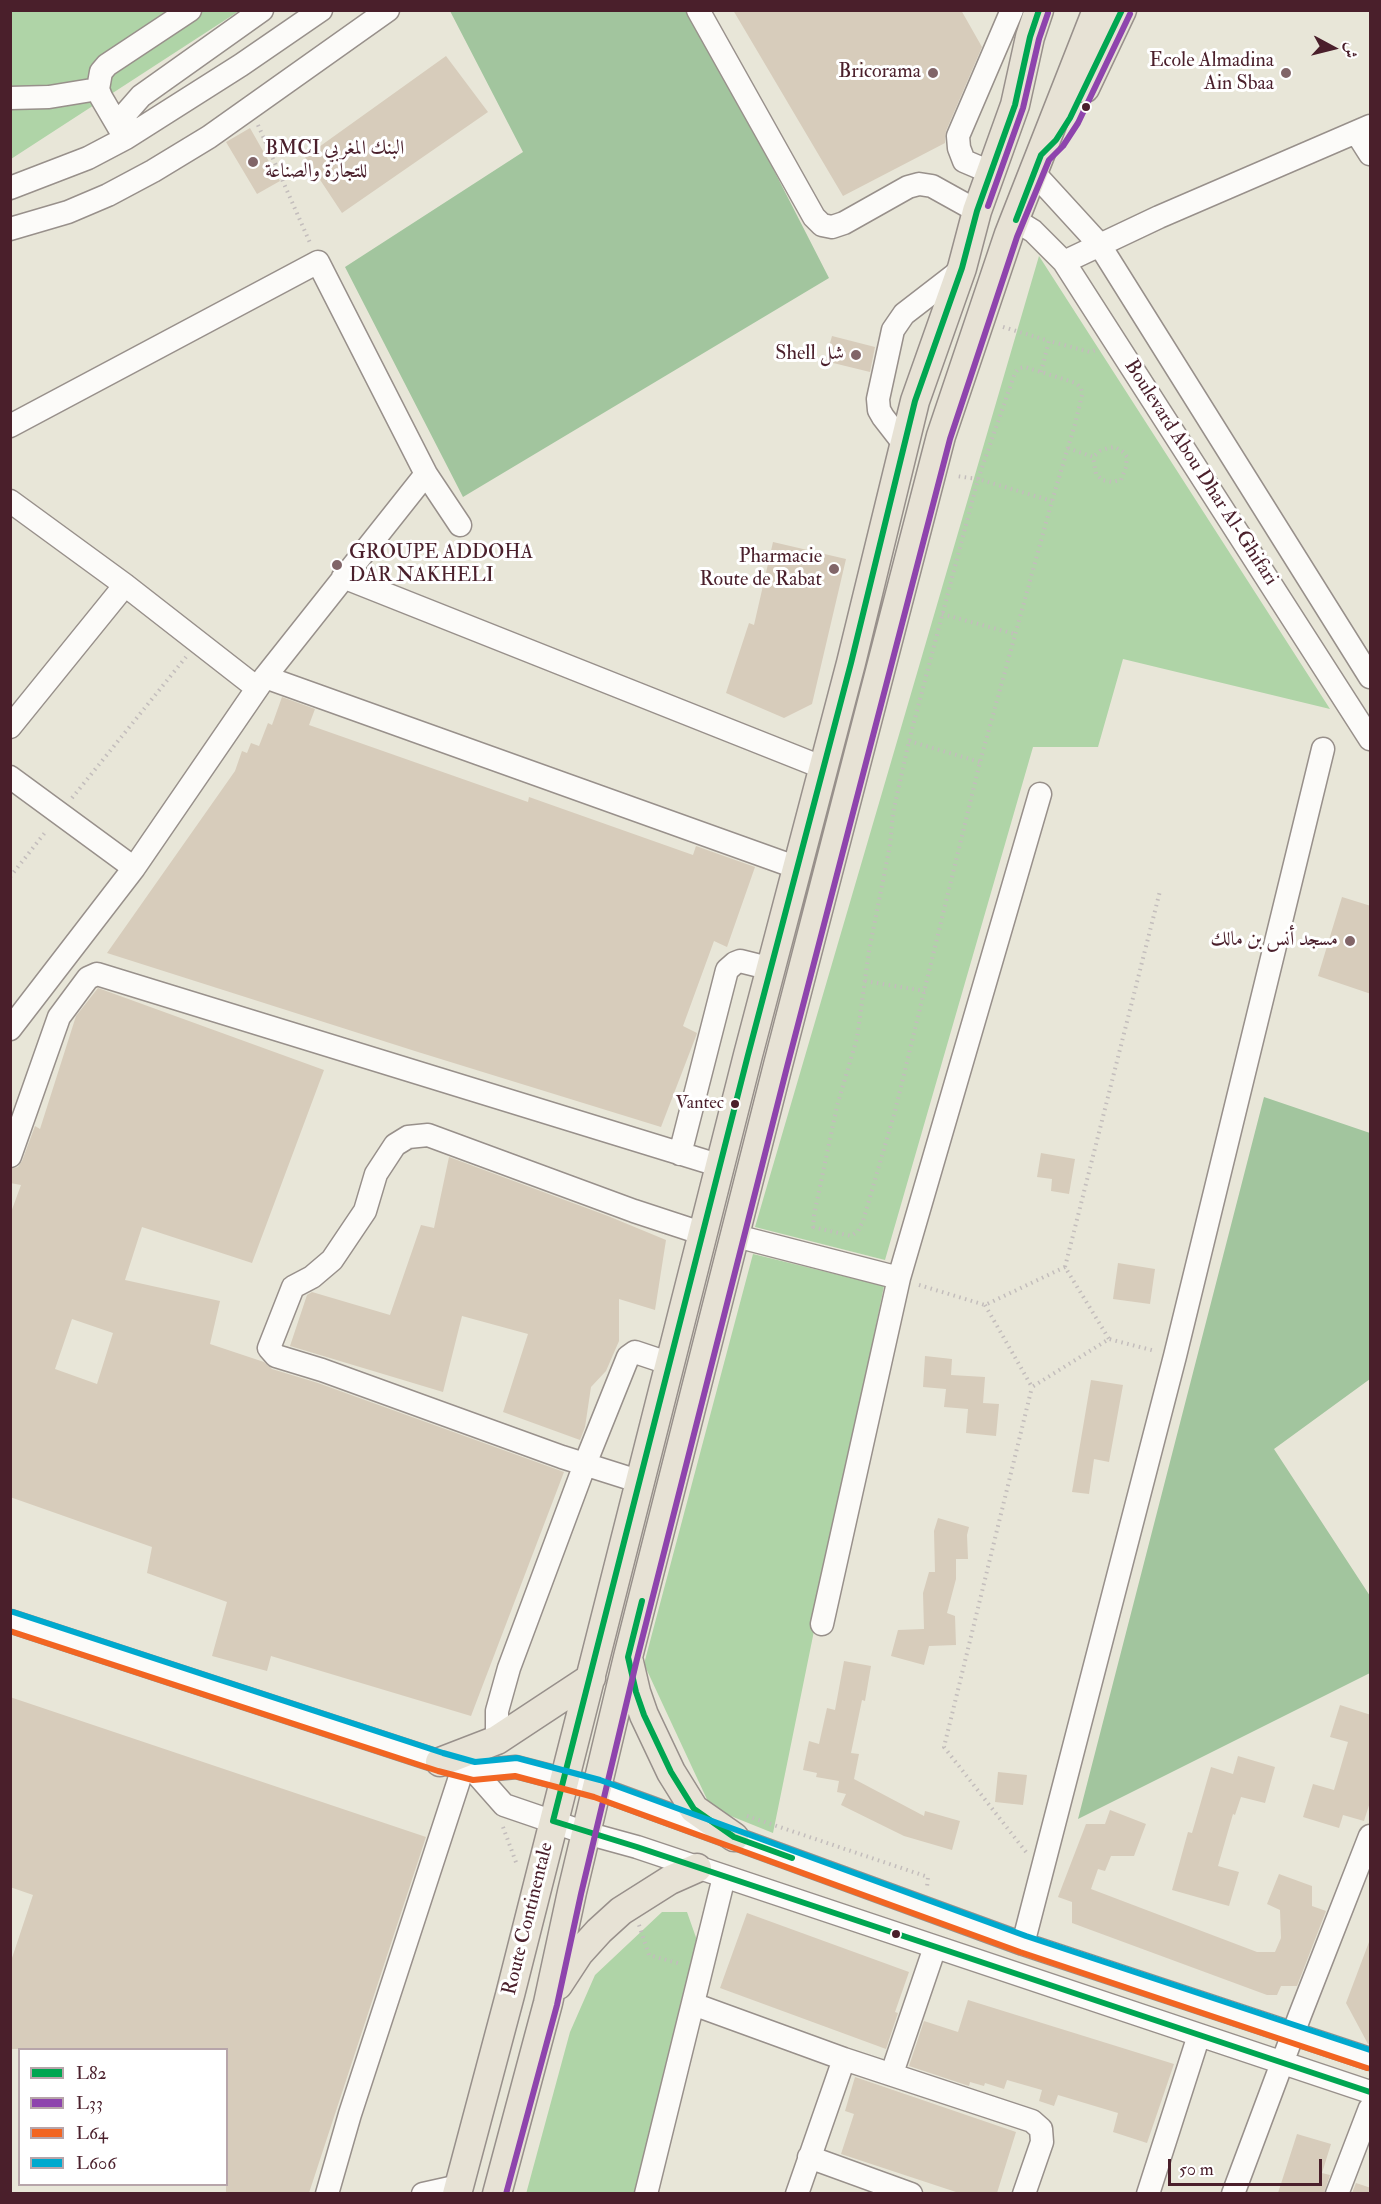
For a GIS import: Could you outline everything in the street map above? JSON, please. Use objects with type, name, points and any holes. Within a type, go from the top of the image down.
[{"type":"main road","name":"Route Continentale","points":[[458,2190],[824,768],[915,401],[961,270],[977,210],[1015,105],[1030,37],[1039,10]]},
{"type":"main road","points":[[1015,105],[1060,10]]},
{"type":"main road","name":"Route Continentale","points":[[497,2193],[548,2002],[628,1657],[941,436],[1015,220],[1097,10]]},
{"type":"main road","name":"Route Continentale","points":[[1038,164],[1070,118],[1122,10]]},
{"type":"main road","points":[[628,1657],[644,1715],[671,1772],[694,1809],[737,1825]]},
{"type":"main road","points":[[459,1767],[591,1678]]},
{"type":"main road","points":[[548,2002],[579,1953],[606,1924],[645,1894],[697,1868]]},
{"type":"street","points":[[124,135],[98,89],[101,72],[107,65],[190,10]]},
{"type":"street","points":[[124,135],[127,112],[141,96],[262,10]]},
{"type":"street","points":[[10,188],[88,158],[241,65],[321,10]]},
{"type":"street","points":[[10,228],[68,212],[108,195],[153,171],[251,108],[388,10]]},
{"type":"street","points":[[699,10],[814,217],[822,225],[832,227],[844,223],[908,187],[919,184],[932,186],[977,210]]},
{"type":"street","points":[[990,172],[964,161],[958,148],[958,136],[1011,10]]},
{"type":"street","points":[[10,98],[49,97],[98,89]]},
{"type":"street","points":[[1064,262],[1099,244],[1363,129],[1371,154]]},
{"type":"street","name":"Boulevard Abou Dhar Al-Ghifari","points":[[1038,164],[1099,244],[1371,677]]},
{"type":"street","name":"Boulevard Abou Dhar Al-Ghifari","points":[[1015,220],[1033,231],[1064,262],[1371,739]]},
{"type":"street","points":[[10,426],[318,262],[426,474],[460,525]]},
{"type":"street","points":[[904,444],[879,410],[878,399],[893,330],[904,314],[961,270]]},
{"type":"street","points":[[10,1029],[134,868],[261,682],[426,474]]},
{"type":"street","points":[[10,501],[198,642],[261,682],[798,868]]},
{"type":"street","points":[[343,577],[824,768]]},
{"type":"street","points":[[10,727],[125,585]]},
{"type":"street","points":[[1023,1944],[1175,1356],[1323,749]]},
{"type":"street","points":[[10,777],[134,868]]},
{"type":"street","points":[[822,1624],[899,1278],[1040,794]]},
{"type":"street","points":[[680,1154],[727,970],[740,961],[772,969]]},
{"type":"street","points":[[10,1156],[59,1017],[88,978],[103,974],[721,1167]]},
{"type":"street","points":[[640,1482],[322,1370],[276,1356],[269,1348],[293,1287],[312,1277],[332,1260],[365,1211],[376,1174],[395,1145],[408,1137],[428,1136],[704,1234]]},
{"type":"street","points":[[736,1236],[899,1278]]},
{"type":"street","points":[[497,1740],[497,1711],[508,1668],[628,1357],[635,1352],[671,1364]]},
{"type":"street","points":[[10,1622],[459,1767],[516,1767],[737,1825],[1023,1944],[1371,2059]]},
{"type":"street","points":[[459,1767],[504,1805],[586,1833],[637,1847],[1371,2092]]},
{"type":"street","points":[[327,2193],[459,1767]]},
{"type":"street","points":[[1233,2193],[1371,1836]]},
{"type":"street","points":[[646,2193],[724,1877]]},
{"type":"street","points":[[892,2073],[935,1947]]},
{"type":"street","points":[[693,2004],[844,2059],[1032,2121],[1041,2129],[1042,2142],[1024,2193]]},
{"type":"street","points":[[1148,2193],[1199,2035]]},
{"type":"street","points":[[797,2193],[844,2059]]},
{"type":"street","points":[[1337,2193],[1371,2108]]},
{"type":"street","points":[[809,2157],[911,2193]]},
{"type":"street","points":[[423,2193],[458,2190]]},
{"type":"path","points":[[251,108],[318,262]]},
{"type":"path","points":[[980,320],[1090,352],[1116,343]]},
{"type":"path","points":[[1041,372],[1049,340]]},
{"type":"path","points":[[810,1255],[814,1215],[837,1106],[857,1038],[890,845],[893,813],[909,741],[978,479],[1015,373],[1019,368],[1025,367],[1076,383],[1081,388],[1080,405],[980,762],[895,1111],[863,1221],[858,1231],[851,1236],[813,1227]]},
{"type":"path","points":[[1115,447],[1123,452],[1127,457],[1121,480],[1113,482],[1102,480],[1096,474],[1094,457],[1100,451],[1108,448],[1115,447]]},
{"type":"path","points":[[1068,448],[1094,457]]},
{"type":"path","points":[[932,472],[978,479],[1052,501]]},
{"type":"path","points":[[942,614],[1015,634]]},
{"type":"path","points":[[10,877],[198,642]]},
{"type":"path","points":[[909,741],[980,762]]},
{"type":"path","points":[[1160,891],[1065,1267],[1109,1338],[1175,1356]]},
{"type":"path","points":[[865,981],[925,991]]},
{"type":"path","points":[[985,1305],[1065,1267]]},
{"type":"path","points":[[899,1278],[985,1305],[1032,1387],[944,1747],[1028,1854]]},
{"type":"path","points":[[1032,1387],[1109,1338]]},
{"type":"path","points":[[737,1825],[928,1877],[926,1887],[936,1890]]},
{"type":"green space","points":[[692,10],[829,278],[463,497],[345,267],[523,152],[450,11]]},
{"type":"green space","points":[[11,11],[239,11],[11,159]]},
{"type":"green space","points":[[1039,256],[1330,709],[1123,659],[1098,747],[1033,747],[885,1260],[755,1227]]},
{"type":"green space","points":[[1264,1097],[1370,1133],[1370,1379],[1274,1449],[1370,1596],[1370,1673],[1078,1819]]},
{"type":"green space","points":[[753,1254],[884,1286],[773,1833],[711,1808],[644,1664]]},
{"type":"green space","points":[[662,1912],[687,1912],[699,1946],[637,2193],[526,2194],[570,2032],[595,1975]]},
{"type":"building","points":[[733,10],[961,10],[982,47],[946,131],[945,143],[843,196]]},
{"type":"building","points":[[446,56],[488,112],[342,213],[305,157]]},
{"type":"building","name":"BMCI البنك المغربي للتجارة والصناعة","points":[[250,128],[280,181],[257,194],[226,142]]},
{"type":"building","name":"Shell شل","points":[[832,336],[875,347],[870,372],[825,361]]},
{"type":"building","points":[[773,542],[846,559],[812,704],[784,718],[726,693],[749,623],[754,625]]},
{"type":"building","points":[[282,697],[315,709],[309,725],[528,802],[529,797],[693,855],[696,846],[755,867],[727,947],[714,941],[683,1026],[697,1033],[661,1127],[107,953],[235,771],[242,751],[247,753],[251,743],[259,746],[268,723],[272,725]]},
{"type":"building","name":"مسجد أنس بن مالك","points":[[1342,897],[1371,906],[1371,994],[1318,976]]},
{"type":"building","points":[[98,988],[324,1070],[252,1263],[142,1227],[125,1280],[220,1301],[210,1344],[264,1362],[272,1369],[318,1383],[564,1472],[471,1716],[271,1656],[267,1671],[212,1656],[227,1602],[147,1573],[152,1547],[10,1497],[10,1215],[21,1185],[10,1183],[10,1169],[18,1167],[22,1161],[35,1126],[40,1129],[76,1016]],"holes":[[[72,1319],[113,1333],[97,1384],[55,1369]]]},
{"type":"building","points":[[1041,1153],[1075,1159],[1069,1194],[1051,1191],[1052,1179],[1037,1177]]},
{"type":"building","points":[[449,1157],[666,1240],[655,1310],[619,1299],[619,1341],[606,1371],[591,1387],[585,1427],[580,1440],[503,1412],[528,1334],[462,1316],[443,1392],[290,1346],[307,1295],[312,1292],[390,1315],[421,1225],[434,1228]]},
{"type":"building","points":[[1118,1263],[1155,1269],[1150,1304],[1113,1299]]},
{"type":"building","points":[[925,1356],[952,1359],[951,1375],[985,1377],[983,1403],[999,1404],[996,1436],[966,1433],[968,1409],[944,1407],[946,1389],[923,1387]]},
{"type":"building","points":[[1091,1380],[1123,1385],[1109,1462],[1094,1459],[1089,1494],[1072,1492]]},
{"type":"building","points":[[938,1518],[969,1527],[968,1559],[956,1559],[956,1579],[947,1613],[955,1616],[956,1645],[929,1646],[924,1665],[891,1656],[898,1630],[924,1629],[923,1593],[929,1572],[935,1572],[934,1531]]},
{"type":"building","points":[[844,1661],[871,1666],[865,1701],[862,1700],[851,1753],[859,1754],[854,1779],[924,1816],[925,1811],[960,1821],[952,1850],[904,1836],[841,1805],[846,1794],[837,1792],[839,1781],[816,1777],[817,1773],[803,1770],[809,1741],[819,1744],[827,1708],[835,1710]]},
{"type":"building","points":[[10,1697],[426,1837],[309,2193],[226,2193],[226,2186],[228,2186],[228,2048],[10,2049],[10,1964],[33,1895],[10,1887]]},
{"type":"building","points":[[1340,1705],[1371,1715],[1371,1799],[1364,1821],[1343,1815],[1339,1828],[1303,1817],[1313,1784],[1334,1790],[1348,1742],[1330,1737]]},
{"type":"building","points":[[1238,1756],[1275,1767],[1265,1803],[1241,1797],[1235,1815],[1233,1814],[1218,1866],[1239,1872],[1229,1906],[1172,1890],[1188,1832],[1192,1833],[1211,1767],[1233,1774]]},
{"type":"building","points":[[998,1772],[1027,1775],[1023,1805],[995,1802]]},
{"type":"building","points":[[1110,1810],[1146,1824],[1134,1856],[1111,1856],[1105,1871],[1098,1869],[1091,1889],[1257,1952],[1275,1952],[1281,1938],[1280,1910],[1267,1904],[1279,1874],[1312,1886],[1312,1906],[1326,1911],[1297,1986],[1281,1986],[1277,1995],[1267,1995],[1072,1923],[1072,1902],[1058,1897],[1086,1824],[1105,1824]]},
{"type":"building","points":[[747,1913],[909,1972],[895,2012],[898,2013],[886,2049],[720,1988]]},
{"type":"building","points":[[1369,1942],[1371,1942],[1371,2045],[1368,2044],[1346,2003]]},
{"type":"building","points":[[968,2000],[1174,2064],[1147,2143],[1113,2132],[1118,2113],[1058,2095],[1054,2106],[1039,2101],[1042,2090],[1007,2080],[1004,2089],[985,2083],[984,2086],[970,2082],[969,2086],[909,2066],[924,2021],[958,2032]]},
{"type":"building","points":[[855,2077],[1016,2132],[997,2193],[959,2193],[841,2154],[854,2114],[845,2111]]},
{"type":"building","points":[[1297,2134],[1331,2144],[1322,2173],[1330,2175],[1324,2193],[1278,2193]]},
{"type":"building","points":[[1356,2183],[1371,2188],[1371,2193],[1352,2193]]},
{"type":"transit line","name":"L82","points":[[1039,10],[1030,37],[1015,105],[977,211],[962,268],[915,401],[851,663],[748,1055],[553,1821],[1370,2092]]},
{"type":"transit line","name":"L82","points":[[1016,220],[1041,155],[1056,140],[1070,118],[1122,10]]},
{"type":"transit line","name":"L33","points":[[988,206],[1023,108],[1039,39],[1048,13]]},
{"type":"transit line","name":"L33","points":[[506,2194],[557,2005],[637,1659],[787,1067],[950,439],[1017,237],[1049,160],[1063,146],[1078,123],[1130,14]]},
{"type":"transit line","name":"L82","points":[[642,1601],[628,1657],[644,1715],[671,1772],[694,1809],[734,1837],[792,1858]]},
{"type":"transit line","name":"L606","points":[[13,1612],[443,1753],[475,1762],[517,1758],[600,1780],[1026,1936],[1370,2050]]},
{"type":"transit line","name":"L64","points":[[10,1631],[438,1771],[473,1780],[515,1776],[594,1797],[1020,1952],[1367,2068]]},
{"type":"place","name":"Bricorama","points":[[933,73]]},
{"type":"place","name":"Ecole Almadina Ain Sbaa","points":[[1286,73]]},
{"type":"place","name":"BMCI البنك المغربي للتجارة والصناعة","points":[[253,162]]},
{"type":"place","name":"Shell شل","points":[[856,355]]},
{"type":"place","name":"GROUPE ADDOHA DAR NAKHELI","points":[[337,565]]},
{"type":"place","name":"Pharmacie Route de Rabat","points":[[834,569]]},
{"type":"place","name":"مسجد أنس بن مالك","points":[[1350,941]]},
{"type":"place","name":"Vantec","points":[[735,1104]]}]
